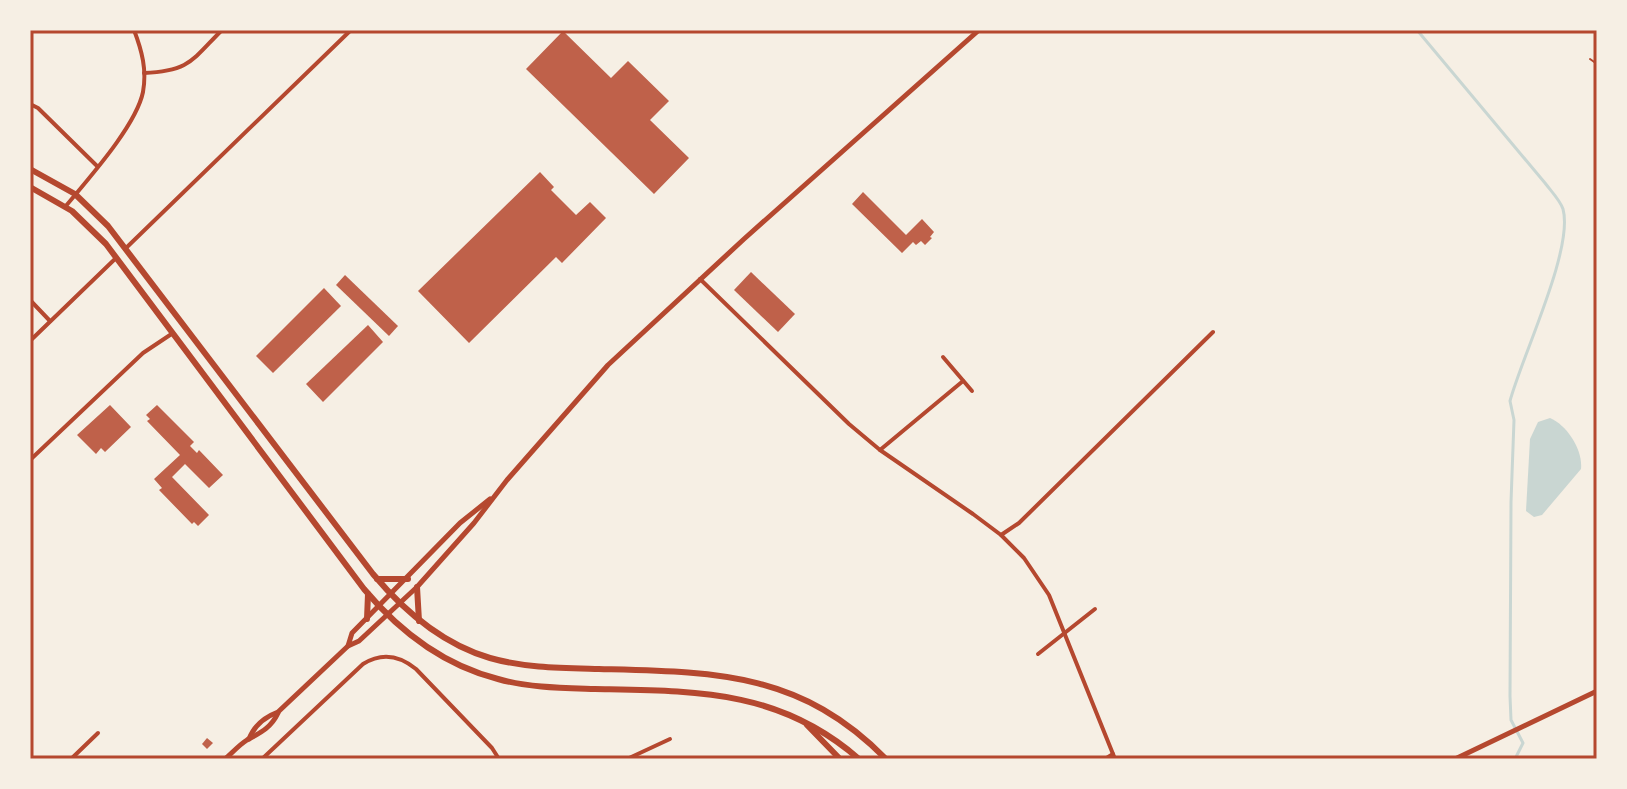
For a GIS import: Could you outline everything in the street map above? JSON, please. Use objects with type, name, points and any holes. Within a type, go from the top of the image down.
[{"type":"main road","points":[[30,169],[75,194],[101,218],[377,579],[419,621],[462,647],[508,663],[551,668],[708,673],[764,684],[829,712],[886,759]]},
{"type":"main road","points":[[30,187],[65,207],[91,227],[368,594],[407,634],[435,653],[495,679],[556,688],[723,694],[764,704],[829,735],[859,759]]},
{"type":"main road","points":[[377,579],[408,579]]},
{"type":"main road","points":[[417,587],[419,621]]},
{"type":"main road","points":[[367,619],[368,594]]},
{"type":"main road","points":[[802,720],[840,759]]},
{"type":"street","points":[[65,207],[136,109],[143,90],[144,73],[143,58],[134,30]]},
{"type":"street","points":[[144,73],[178,70],[222,30]]},
{"type":"street","points":[[125,249],[351,30]]},
{"type":"street","points":[[225,759],[249,739],[253,730],[265,719],[278,712],[417,587],[608,365],[979,30]]},
{"type":"street","points":[[30,104],[38,108],[97,166]]},
{"type":"street","points":[[30,341],[116,258]]},
{"type":"street","points":[[700,279],[849,424],[880,450],[1001,535],[1024,558],[1041,582],[1065,633],[1114,756],[1105,759]]},
{"type":"street","points":[[30,300],[50,321]]},
{"type":"street","points":[[1001,535],[1019,523],[1213,332]]},
{"type":"street","points":[[30,460],[143,353],[173,333]]},
{"type":"street","points":[[943,357],[972,391]]},
{"type":"street","points":[[880,450],[963,381]]},
{"type":"street","points":[[348,646],[352,633],[460,523],[494,496]]},
{"type":"street","points":[[1038,654],[1095,609]]},
{"type":"street","points":[[262,759],[363,664],[384,656],[405,661],[416,669],[499,759]]},
{"type":"street","points":[[1455,759],[1597,691]]},
{"type":"street","points":[[71,759],[98,733]]},
{"type":"street","points":[[627,759],[670,739]]},
{"type":"path","points":[[1590,59],[1597,64]]},
{"type":"shaded area","points":[[1550,418],[1573,439],[1581,469],[1542,515],[1534,517],[1526,511],[1530,439],[1538,422]]},
{"type":"building","points":[[563,31],[611,78],[628,61],[669,101],[650,120],[689,158],[654,194],[526,69]]},
{"type":"building","points":[[540,172],[554,187],[551,190],[576,215],[590,202],[606,218],[562,263],[556,257],[469,343],[418,291]]},
{"type":"building","points":[[863,192],[906,235],[922,219],[934,232],[932,238],[925,245],[921,241],[916,245],[913,242],[902,253],[852,204]]},
{"type":"building","points":[[751,272],[795,314],[778,332],[734,290]]},
{"type":"building","points":[[345,275],[398,326],[389,336],[336,285]]},
{"type":"building","points":[[324,288],[341,306],[273,373],[256,356]]},
{"type":"building","points":[[368,325],[383,342],[323,402],[306,384]]},
{"type":"building","points":[[110,405],[131,427],[105,452],[101,448],[96,454],[77,435]]},
{"type":"building","points":[[157,405],[194,442],[190,446],[197,453],[199,450],[223,475],[209,488],[185,464],[172,477],[209,515],[198,526],[194,522],[192,524],[159,490],[162,488],[154,479],[180,455],[147,421],[150,419],[146,415]]},
{"type":"building","points":[[207,738],[213,743],[207,749],[202,744]]},
{"type":"waterway","points":[[1417,30],[1545,183],[1563,209],[1561,250],[1510,401],[1514,420],[1510,696],[1511,720],[1523,743],[1515,759]]}]
